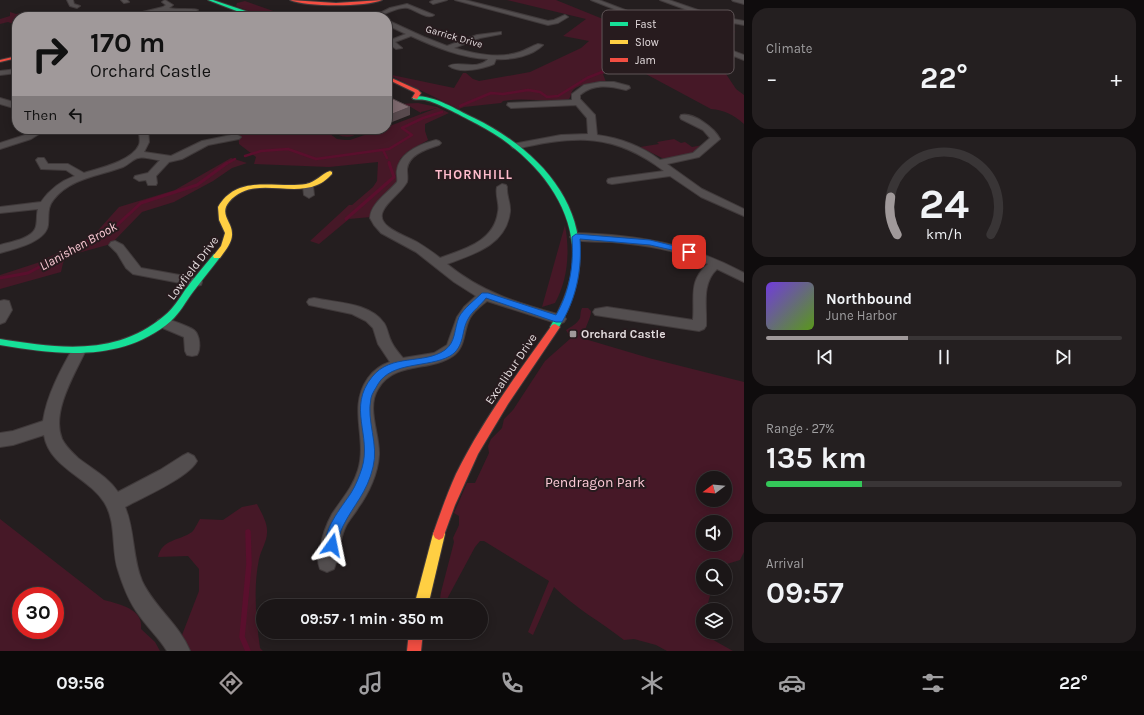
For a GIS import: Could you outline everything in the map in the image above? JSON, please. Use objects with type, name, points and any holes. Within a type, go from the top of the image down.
[{"type":"street","points":[[210,0],[240,12]]},
{"type":"street","points":[[292,0],[321,5],[378,0]]},
{"type":"street","points":[[433,2],[444,0]]},
{"type":"street","points":[[458,0],[548,23],[556,22],[564,17]]},
{"type":"street","points":[[463,6],[486,0]]},
{"type":"street","points":[[594,0],[620,10]]},
{"type":"street","points":[[663,0],[691,10]]},
{"type":"street","points":[[735,0],[744,2]]},
{"type":"street","points":[[224,5],[239,1]]},
{"type":"street","points":[[162,10],[170,5],[165,2]]},
{"type":"street","points":[[63,5],[73,4]]},
{"type":"street","points":[[386,12],[407,6],[430,15]]},
{"type":"street","points":[[148,12],[162,10],[180,12],[195,10]]},
{"type":"street","points":[[495,18],[522,10]]},
{"type":"street","points":[[734,21],[744,23]]},
{"type":"street","points":[[540,29],[548,23]]},
{"type":"street","name":"Garrick Drive","points":[[392,25],[409,35],[473,55],[493,57],[519,55],[540,45]]},
{"type":"street","points":[[483,28],[490,33]]},
{"type":"street","points":[[449,48],[479,36],[490,33],[498,33]]},
{"type":"street","points":[[392,41],[409,35]]},
{"type":"street","points":[[392,44],[398,48]]},
{"type":"street","points":[[734,54],[744,58]]},
{"type":"street","points":[[453,66],[482,66],[491,62],[493,57]]},
{"type":"street","points":[[0,61],[12,58]]},
{"type":"street","points":[[0,73],[12,72]]},
{"type":"street","name":"Excalibur Drive","points":[[392,80],[407,88],[411,88],[418,93],[415,98],[420,101],[442,105],[503,137],[516,146],[543,170],[554,184],[570,215],[576,237],[577,256],[568,303],[559,319],[489,423],[466,465],[454,493],[436,546],[423,599]]},
{"type":"street","points":[[592,137],[592,117],[589,111],[578,102],[575,97],[576,94],[579,91],[589,87],[611,84],[626,88]]},
{"type":"street","points":[[0,101],[12,105]]},
{"type":"street","points":[[512,105],[578,102]]},
{"type":"street","points":[[658,162],[696,155],[714,139],[712,134],[702,126],[684,117]]},
{"type":"street","points":[[0,146],[33,134]]},
{"type":"street","points":[[0,210],[44,205],[63,186],[83,176],[125,162],[136,154],[145,142],[144,134]]},
{"type":"street","points":[[136,154],[166,159],[179,157],[236,137]]},
{"type":"street","points":[[516,146],[552,138],[592,137],[627,145],[658,162],[698,191],[744,213]]},
{"type":"street","points":[[436,143],[416,151],[408,157],[402,169],[402,182],[378,209],[376,212],[376,219],[386,230],[413,245],[439,263],[459,281],[485,295],[559,319]]},
{"type":"street","points":[[139,178],[152,180],[166,159]]},
{"type":"street","points":[[42,165],[68,167],[83,176]]},
{"type":"street","name":"Lowfield Drive","points":[[0,342],[78,352],[100,350],[126,344],[144,336],[163,323],[179,306],[228,242],[230,232],[221,214],[221,209],[226,201],[240,191],[255,185],[270,184],[309,190],[323,181],[330,173]]},
{"type":"street","points":[[612,181],[673,173]]},
{"type":"street","points":[[439,263],[480,247],[495,235],[502,222],[504,209],[501,194],[502,187]]},
{"type":"street","points":[[0,249],[28,239],[42,229],[44,205]]},
{"type":"street","points":[[576,237],[663,245],[689,252],[716,263],[744,278]]},
{"type":"street","points":[[115,245],[124,253],[133,268],[137,271],[196,282]]},
{"type":"street","points":[[600,312],[699,326],[701,313],[699,289],[701,281],[704,274],[716,263]]},
{"type":"street","points":[[327,562],[336,525],[356,496],[368,466],[370,442],[365,417],[366,397],[376,380],[391,368],[399,364],[433,359],[448,353],[453,348],[459,337],[463,318],[485,295]]},
{"type":"street","points":[[314,302],[354,310],[372,318],[381,330],[385,344],[399,364]]},
{"type":"street","points":[[0,319],[6,310],[4,304]]},
{"type":"street","points":[[163,323],[189,334],[191,338],[192,350]]},
{"type":"street","points":[[78,352],[52,410],[50,426],[54,444],[64,457],[98,481],[114,503],[121,529],[125,558],[130,576],[143,603],[169,633],[179,651]]},
{"type":"street","points":[[0,440],[12,438],[50,426]]},
{"type":"street","points":[[114,503],[166,476],[188,461]]},
{"type":"street","points":[[414,651],[415,639]]},
{"type":"green space","points":[[507,0],[556,0],[602,19],[602,74],[606,82],[580,86],[572,91],[569,99],[511,100],[503,101],[501,103],[464,107],[459,109],[392,76],[392,75],[454,88],[463,73],[466,73],[473,79],[479,81],[530,72],[581,48],[589,41],[563,36],[586,19]]},
{"type":"green space","points":[[245,1],[276,12],[252,12],[236,6],[237,3]]},
{"type":"green space","points":[[10,12],[12,13],[12,23],[8,22],[0,24],[0,19],[10,16]]},
{"type":"green space","points":[[646,74],[726,74],[736,89],[744,95],[744,124],[729,114],[720,110],[711,109]]},
{"type":"green space","points":[[418,103],[437,107],[449,113],[425,124],[425,131],[428,140],[407,152],[400,159],[399,178],[397,182],[371,217],[349,219],[319,244],[310,241],[349,205],[352,205],[373,187],[377,181],[378,162],[329,167],[254,164],[256,157],[239,144],[238,134],[330,134],[337,139],[350,140],[367,134],[392,134],[392,125],[437,108],[421,113],[409,106],[406,107],[398,104]]},
{"type":"green space","points":[[336,134],[356,134],[348,137]]},
{"type":"green space","points":[[674,139],[681,143],[685,142],[692,147],[703,145],[693,153],[664,159],[640,147],[659,144],[657,142]]},
{"type":"green space","points":[[231,158],[247,163],[232,168],[213,181],[174,202],[142,212],[111,244],[67,256],[63,263],[61,272],[0,289],[0,275],[37,263],[93,236],[119,207],[175,190]]},
{"type":"green space","points":[[565,225],[567,235],[567,265],[563,284],[555,303],[542,307]]},
{"type":"green space","name":"Pendragon Park","points":[[582,308],[588,308],[591,311],[584,336],[585,339],[649,358],[744,382],[744,552],[740,560],[732,562],[732,559],[696,559],[696,595],[710,595],[708,603],[696,603],[696,639],[712,639],[733,651],[667,651],[656,645],[634,639],[624,640],[579,608],[554,587],[533,635],[528,632],[549,581],[484,541],[480,541],[475,547],[447,599],[440,599],[454,542],[453,538],[459,525],[459,516],[454,513],[467,483],[475,483],[489,453],[488,446],[491,439],[502,428],[504,419],[513,410],[545,361],[571,338],[566,330],[574,325],[580,318]]},
{"type":"green space","points":[[257,504],[264,518],[267,529],[267,536],[259,559],[256,581],[256,639],[259,639],[260,648],[263,651],[186,651],[182,635],[199,591],[199,569],[188,556],[158,557],[160,551],[172,541],[192,532],[200,519],[223,520],[242,507]]},
{"type":"green space","points":[[0,519],[104,600],[129,608],[135,612],[141,622],[141,629],[155,642],[160,651],[0,651]]},
{"type":"building","points":[[393,99],[410,107],[392,114]]},
{"type":"waterway","name":"Llanishen Brook","points":[[460,106],[491,93],[503,94],[528,90],[540,92],[547,97],[558,96],[587,78],[602,72]]},
{"type":"waterway","name":"Llanishen Brook","points":[[245,156],[261,151],[288,149],[316,159],[389,149],[412,135],[402,128],[423,118],[442,112]]},
{"type":"waterway","points":[[383,150],[387,158]]},
{"type":"waterway","name":"Llanishen Brook","points":[[226,164],[235,159]]},
{"type":"waterway","name":"Llanishen Brook","points":[[0,278],[28,273],[116,226],[141,203],[197,185],[227,163]]},
{"type":"waterway","points":[[346,219],[394,177],[389,163]]},
{"type":"waterway","points":[[248,532],[249,564],[242,637],[248,651]]},
{"type":"traffic: fast","points":[[210,0],[243,12]]},
{"type":"traffic: fast","points":[[415,98],[426,98],[437,102],[495,131],[534,161],[551,182],[564,204],[573,227],[576,251],[575,276],[568,301],[555,327]]},
{"type":"traffic: fast","points":[[0,342],[44,349],[88,350],[109,347],[130,341],[150,332],[168,318],[217,256]]},
{"type":"traffic: slow","points":[[217,256],[224,246],[229,233],[221,214],[222,207],[232,195],[251,187],[270,185],[297,187],[315,184],[330,173]]},
{"type":"traffic: slow","points":[[423,599],[439,534]]},
{"type":"traffic: jam","points":[[292,0],[336,4],[380,0]]},
{"type":"traffic: jam","points":[[0,61],[12,58]]},
{"type":"traffic: jam","points":[[392,79],[416,91],[418,93],[415,98]]},
{"type":"traffic: jam","points":[[439,534],[449,505],[474,451],[504,401],[555,327]]},
{"type":"traffic: jam","points":[[414,651],[415,639]]},
{"type":"place","name":"Orchard Castle","points":[[573,334]]},
{"type":"district","name":"THORNHILL","points":[[474,174]]},
{"type":"route","points":[[332,545],[336,525],[356,496],[368,466],[370,442],[365,417],[366,397],[370,388],[383,373],[399,364],[433,359],[448,353],[457,343],[463,318],[485,295],[559,319],[568,303],[577,264],[576,237],[650,243],[689,252]]}]
